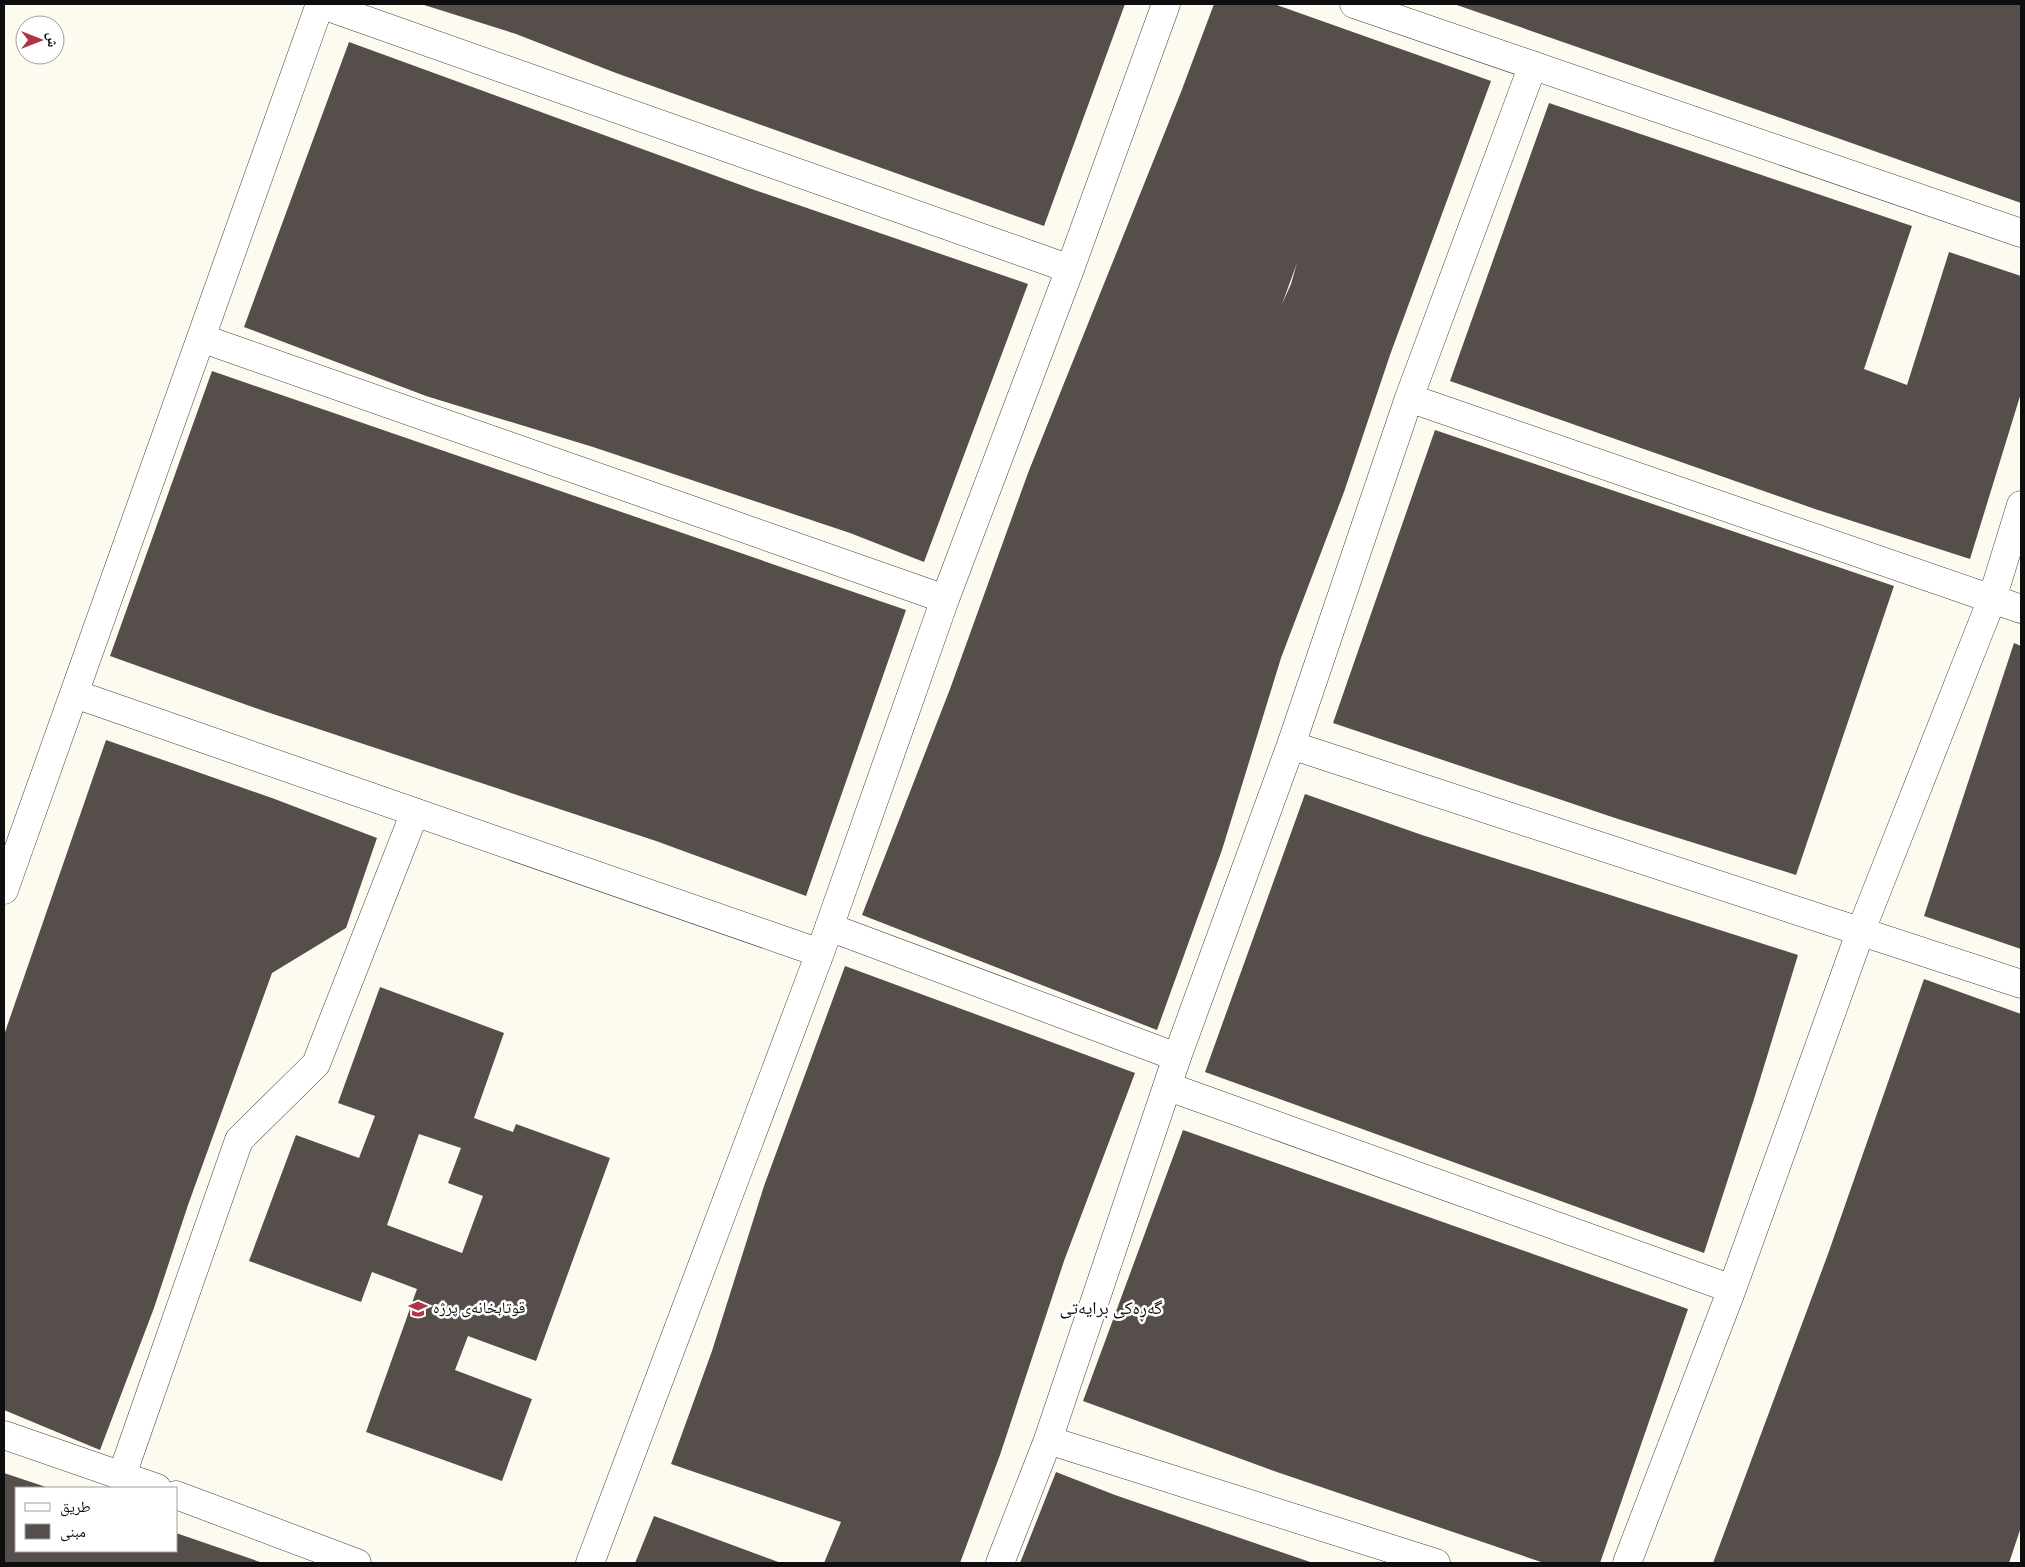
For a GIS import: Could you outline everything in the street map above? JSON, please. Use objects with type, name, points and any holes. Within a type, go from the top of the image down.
[{"type":"street","points":[[4,890],[320,4],[1070,269]]},
{"type":"street","points":[[590,1563],[820,953],[946,600],[1070,269],[1166,4]]},
{"type":"street","points":[[1354,4],[2021,233]]},
{"type":"street","points":[[1000,1563],[1048,1440],[1178,1057],[1291,746],[1409,398],[1533,65]]},
{"type":"street","points":[[201,338],[946,600]]},
{"type":"street","points":[[1409,398],[2021,609]]},
{"type":"street","points":[[1627,1563],[1732,1288],[1860,933],[1992,599],[2021,505]]},
{"type":"street","points":[[75,694],[820,953]]},
{"type":"street","points":[[1291,746],[2021,984]]},
{"type":"street","points":[[122,1475],[239,1140],[316,1064],[415,812]]},
{"type":"street","points":[[829,927],[1178,1057]]},
{"type":"street","points":[[1169,1087],[1732,1288]]},
{"type":"street","points":[[4,1435],[154,1487]]},
{"type":"street","points":[[1048,1440],[1436,1563]]},
{"type":"street","points":[[178,1497],[357,1563]]},
{"type":"building","points":[[421,4],[1125,4],[1044,226],[616,73],[516,34]]},
{"type":"building","points":[[1214,4],[1274,4],[1491,81],[1390,355],[1344,492],[1281,658],[1222,850],[1157,1030],[862,915],[950,689],[1028,473],[1181,92]],"holes":[[[1297,263],[1291,284],[1282,304]]]},
{"type":"building","points":[[1454,4],[2021,4],[2021,203],[1758,110]]},
{"type":"building","points":[[349,42],[749,188],[1028,284],[924,562],[850,533],[593,447],[426,396],[244,327]]},
{"type":"building","points":[[1549,103],[1912,226],[1864,369],[1907,385],[1949,252],[2021,276],[2021,393],[1970,559],[1815,509],[1450,381]]},
{"type":"building","points":[[212,371],[906,610],[806,896],[656,841],[264,711],[110,656]]},
{"type":"building","points":[[1435,430],[1894,586],[1796,875],[1615,818],[1333,723]]},
{"type":"building","points":[[2014,643],[2021,646],[2021,949],[1924,916]]},
{"type":"building","points":[[106,740],[272,798],[377,838],[346,928],[272,973],[188,1205],[154,1308],[100,1450],[4,1410],[4,1035]]},
{"type":"building","points":[[1305,794],[1422,835],[1798,955],[1704,1253],[1205,1072]]},
{"type":"building","points":[[845,966],[1135,1073],[1064,1261],[1000,1455],[960,1563],[824,1563],[841,1522],[671,1464],[712,1351],[764,1186]]},
{"type":"building","points":[[1924,979],[2021,1014],[2021,1527],[2009,1563],[1713,1563],[1828,1254]]},
{"type":"building","points":[[380,987],[504,1033],[474,1118],[513,1132],[516,1124],[610,1158],[536,1361],[468,1336],[455,1370],[532,1399],[502,1481],[366,1432],[417,1289],[372,1272],[361,1302],[249,1261],[296,1135],[359,1158],[375,1116],[338,1103]],"holes":[[[419,1134],[461,1148],[448,1183],[483,1196],[462,1253],[387,1225]]]},
{"type":"building","points":[[1183,1130],[1688,1309],[1600,1563],[1544,1563],[1274,1471],[1083,1401]]},
{"type":"building","points":[[1056,1472],[1115,1495],[1313,1563],[1020,1563]]},
{"type":"building","points":[[4,1473],[46,1487],[15,1487],[15,1552],[178,1552],[178,1534],[263,1563],[4,1563]]},
{"type":"building","points":[[654,1516],[781,1563],[635,1563]]},
{"type":"place","name":"قوتابخانەی پرژە","points":[[418,1309]]},
{"type":"district","name":"گەڕەکی برایەتی","points":[[1111,1310]]}]
